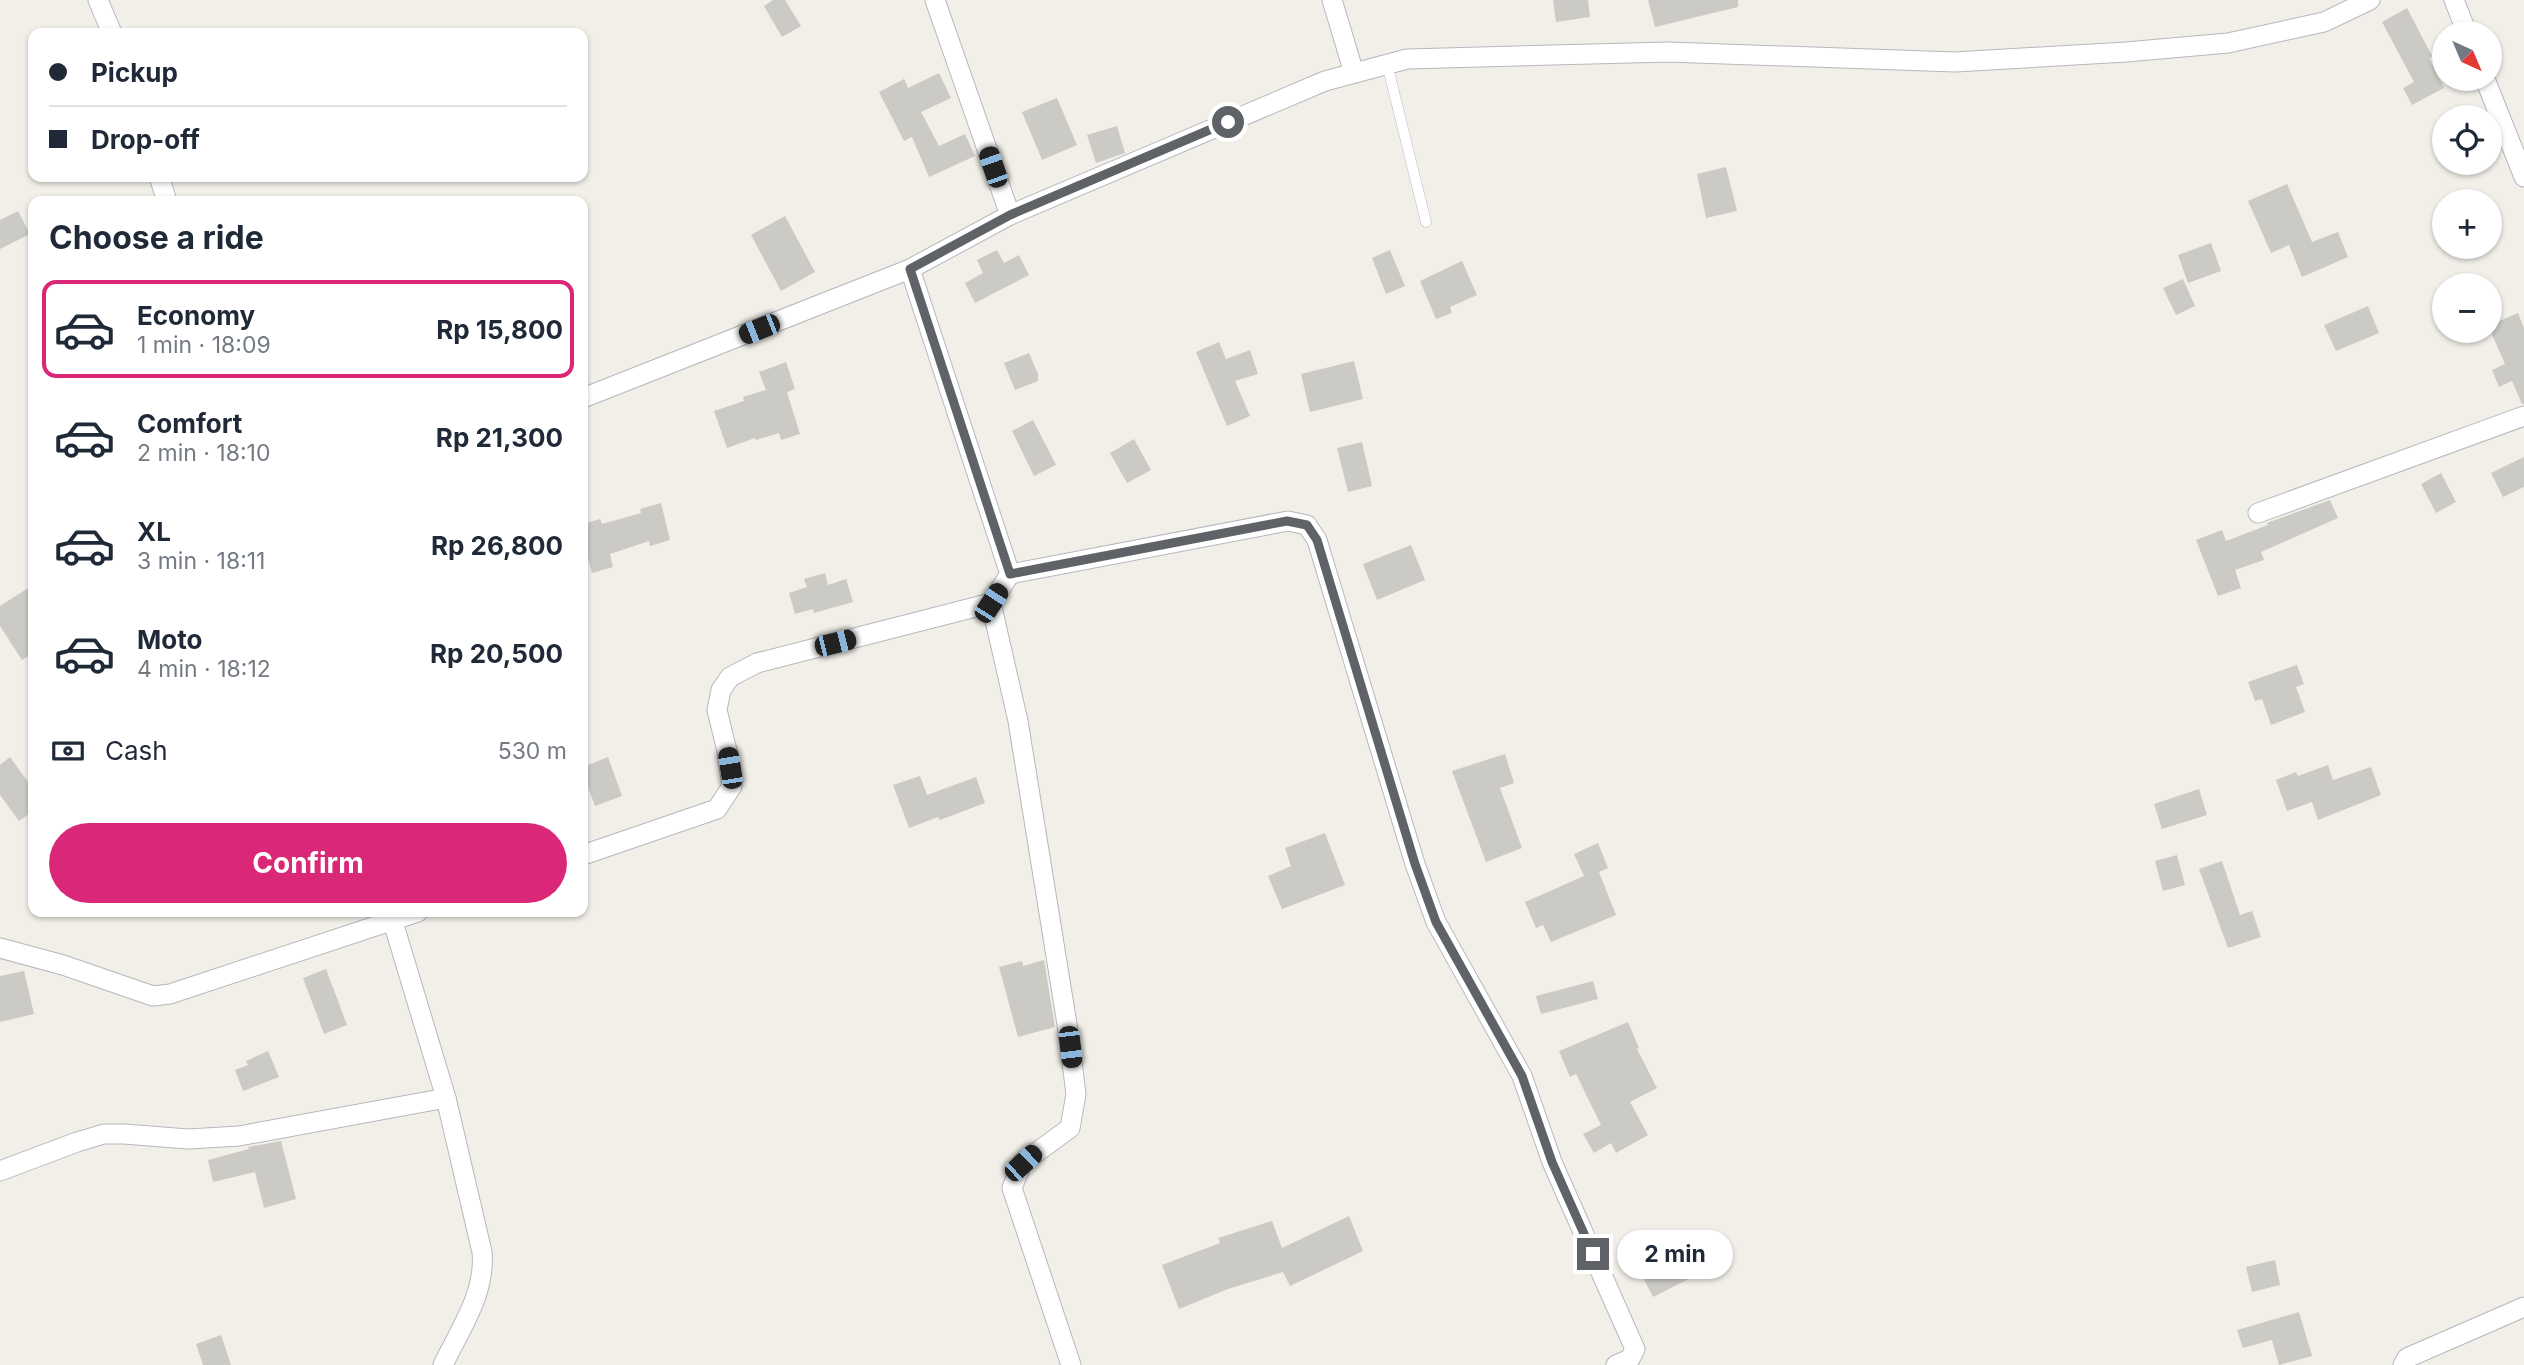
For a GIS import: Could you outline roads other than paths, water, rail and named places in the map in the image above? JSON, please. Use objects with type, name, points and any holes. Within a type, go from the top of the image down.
[{"type":"street","points":[[98,0],[109,28]]},
{"type":"street","points":[[935,0],[1010,215]]},
{"type":"street","points":[[1332,0],[1354,73]]},
{"type":"street","points":[[588,396],[910,269],[1010,215],[1325,81],[1387,64],[1422,58],[1668,52],[1955,62],[2126,52],[2228,43],[2265,36],[2324,22],[2370,0]]},
{"type":"street","points":[[2454,0],[2462,21]]},
{"type":"street","points":[[2490,91],[2524,177]]},
{"type":"street","points":[[910,269],[1010,574]]},
{"type":"street","points":[[2258,513],[2524,416]]},
{"type":"street","points":[[588,853],[718,809],[732,786],[717,710],[721,690],[730,677],[757,663],[991,603],[1010,574],[1287,521],[1307,525],[1317,540],[1415,864],[1436,922],[1522,1076],[1552,1162],[1635,1349],[1630,1359],[1616,1365]]},
{"type":"street","points":[[991,603],[1018,721],[1076,1094],[1069,1128],[1023,1163],[1012,1188],[1071,1365]]},
{"type":"street","points":[[0,948],[63,965],[153,996],[170,994],[388,917]]},
{"type":"street","points":[[391,917],[446,1098],[482,1252],[484,1271],[479,1290],[443,1365]]},
{"type":"street","points":[[0,1171],[104,1134],[124,1133],[188,1139],[239,1136],[446,1098]]},
{"type":"street","points":[[2403,1365],[2407,1358],[2524,1307]]},
{"type":"lane","points":[[1387,64],[1426,222]]}]
